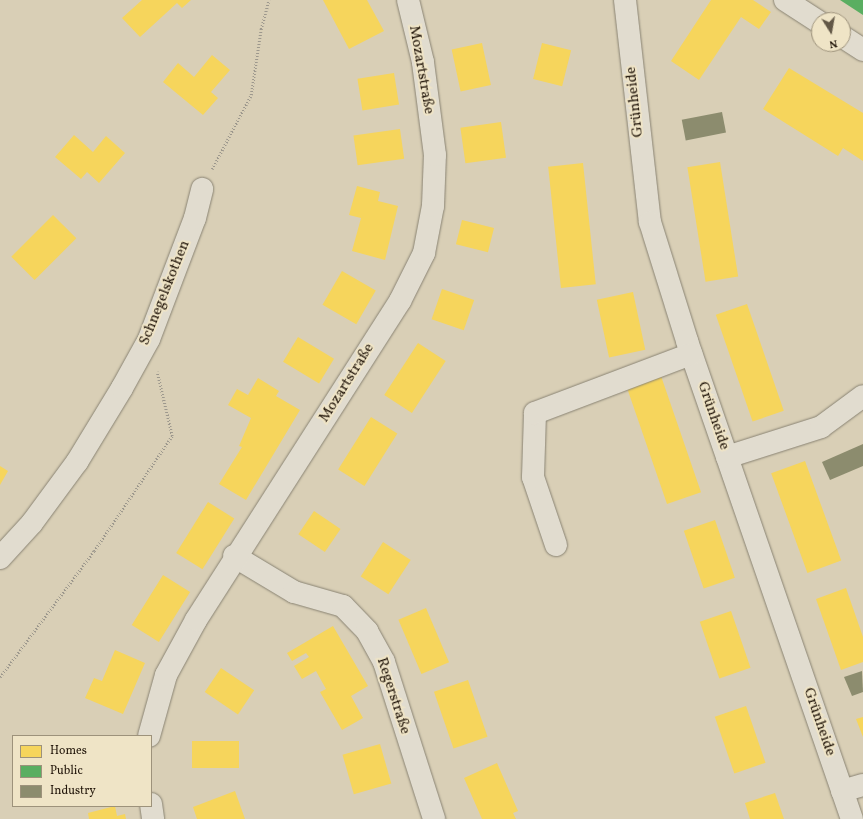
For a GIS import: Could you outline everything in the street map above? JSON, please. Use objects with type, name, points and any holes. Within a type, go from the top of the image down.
[{"type":"street","name":"Mozartstraße","points":[[149,735],[166,675],[234,556],[400,301],[424,254],[433,206],[434,155],[423,62],[408,0]]},
{"type":"street","name":"Grünheide","points":[[625,0],[650,222],[692,354],[852,819]]},
{"type":"street","points":[[785,0],[811,17]]},
{"type":"street","points":[[851,42],[863,50]]},
{"type":"street","name":"Schnegelskothen","points":[[0,558],[32,523],[77,462],[149,339],[195,218],[202,189]]},
{"type":"street","points":[[556,545],[533,477],[535,413],[692,354]]},
{"type":"street","points":[[727,457],[821,427],[863,396]]},
{"type":"street","name":"Regerstraße","points":[[234,556],[294,592],[343,606],[368,631],[384,662],[434,819]]},
{"type":"street","points":[[842,791],[863,785]]},
{"type":"street","points":[[151,807],[153,819]]},
{"type":"path","points":[[202,189],[251,95],[261,29],[270,0]]},
{"type":"path","points":[[0,677],[94,551],[172,436],[149,339]]},
{"type":"building: Homes","points":[[142,0],[191,0],[182,8],[177,3],[140,37],[122,18]]},
{"type":"building: Homes","points":[[323,0],[367,0],[384,31],[349,49]]},
{"type":"building: Homes","points":[[711,0],[753,0],[771,12],[759,29],[741,17],[699,80],[671,61]]},
{"type":"building: Homes","points":[[482,43],[491,85],[461,92],[452,49]]},
{"type":"building: Homes","points":[[542,43],[571,50],[562,86],[533,79]]},
{"type":"building: Homes","points":[[212,55],[230,70],[211,92],[218,98],[203,115],[163,82],[178,63],[194,77]]},
{"type":"building: Homes","points":[[789,68],[863,113],[863,161],[843,148],[838,156],[763,109]]},
{"type":"building: Homes","points":[[394,73],[399,105],[362,110],[357,79]]},
{"type":"building: Homes","points":[[501,122],[506,158],[465,163],[460,128]]},
{"type":"building: Homes","points":[[400,129],[404,159],[358,165],[353,136]]},
{"type":"building: Homes","points":[[74,135],[93,152],[106,136],[125,153],[99,183],[87,172],[81,179],[55,157]]},
{"type":"building: Homes","points":[[720,162],[738,277],[706,282],[687,167]]},
{"type":"building: Homes","points":[[583,163],[596,284],[561,288],[548,167]]},
{"type":"building: Homes","points":[[357,186],[380,192],[378,201],[398,206],[385,260],[352,251],[361,218],[349,215]]},
{"type":"building: Homes","points":[[53,215],[76,238],[35,280],[11,257]]},
{"type":"building: Homes","points":[[462,220],[494,228],[488,252],[456,244]]},
{"type":"building: Homes","points":[[342,271],[376,290],[356,324],[322,305]]},
{"type":"building: Homes","points":[[442,289],[474,300],[464,330],[432,319]]},
{"type":"building: Homes","points":[[633,292],[645,350],[609,357],[597,300]]},
{"type":"building: Homes","points":[[747,304],[784,411],[753,422],[716,315]]},
{"type":"building: Homes","points":[[298,337],[334,359],[319,383],[283,362]]},
{"type":"building: Homes","points":[[418,343],[446,361],[412,413],[384,395]]},
{"type":"building: Homes","points":[[661,376],[701,492],[667,504],[627,388]]},
{"type":"building: Homes","points":[[258,378],[279,391],[276,396],[300,410],[246,500],[219,484],[242,447],[239,446],[251,418],[228,405],[237,389],[248,395]]},
{"type":"building: Homes","points":[[371,417],[397,433],[364,486],[338,470]]},
{"type":"building: Homes","points":[[805,461],[841,561],[807,573],[771,473]]},
{"type":"building: Homes","points":[[0,466],[8,471],[0,485]]},
{"type":"building: Homes","points":[[208,502],[234,518],[202,569],[176,553]]},
{"type":"building: Homes","points":[[314,511],[341,529],[325,552],[298,534]]},
{"type":"building: Homes","points":[[715,520],[735,578],[704,588],[684,531]]},
{"type":"building: Homes","points":[[383,542],[411,560],[388,594],[361,576]]},
{"type":"building: Homes","points":[[163,575],[190,592],[159,642],[132,625]]},
{"type":"building: Homes","points":[[846,588],[863,637],[863,662],[841,670],[816,599]]},
{"type":"building: Homes","points":[[426,608],[449,662],[421,674],[398,620]]},
{"type":"building: Homes","points":[[731,611],[751,668],[719,678],[700,622]]},
{"type":"building: Homes","points":[[333,626],[368,686],[351,696],[363,718],[342,730],[320,692],[326,689],[316,671],[302,679],[294,666],[309,657],[306,653],[292,661],[287,653]]},
{"type":"building: Homes","points":[[115,650],[145,663],[123,714],[85,698],[94,678],[102,681]]},
{"type":"building: Homes","points":[[221,668],[254,690],[238,714],[205,692]]},
{"type":"building: Homes","points":[[468,680],[488,737],[453,748],[434,692]]},
{"type":"building: Homes","points":[[746,706],[766,763],[734,773],[715,717]]},
{"type":"building: Homes","points":[[863,717],[863,737],[856,719]]},
{"type":"building: Homes","points":[[192,741],[239,741],[239,768],[192,768]]},
{"type":"building: Homes","points":[[380,744],[391,783],[354,794],[343,755]]},
{"type":"building: Homes","points":[[497,763],[518,811],[513,813],[516,819],[482,819],[464,778]]},
{"type":"building: Homes","points":[[235,791],[245,819],[197,819],[193,807]]},
{"type":"building: Homes","points":[[775,793],[784,819],[750,819],[745,803]]},
{"type":"building: Homes","points":[[115,807],[117,816],[125,814],[126,819],[89,819],[88,813]]},
{"type":"building: Public","points":[[840,0],[863,0],[863,15]]},
{"type":"building: Industry","points":[[722,112],[726,133],[686,140],[682,120]]},
{"type":"building: Industry","points":[[863,444],[863,466],[830,480],[822,462]]},
{"type":"building: Industry","points":[[862,671],[863,692],[852,696],[844,677]]}]
